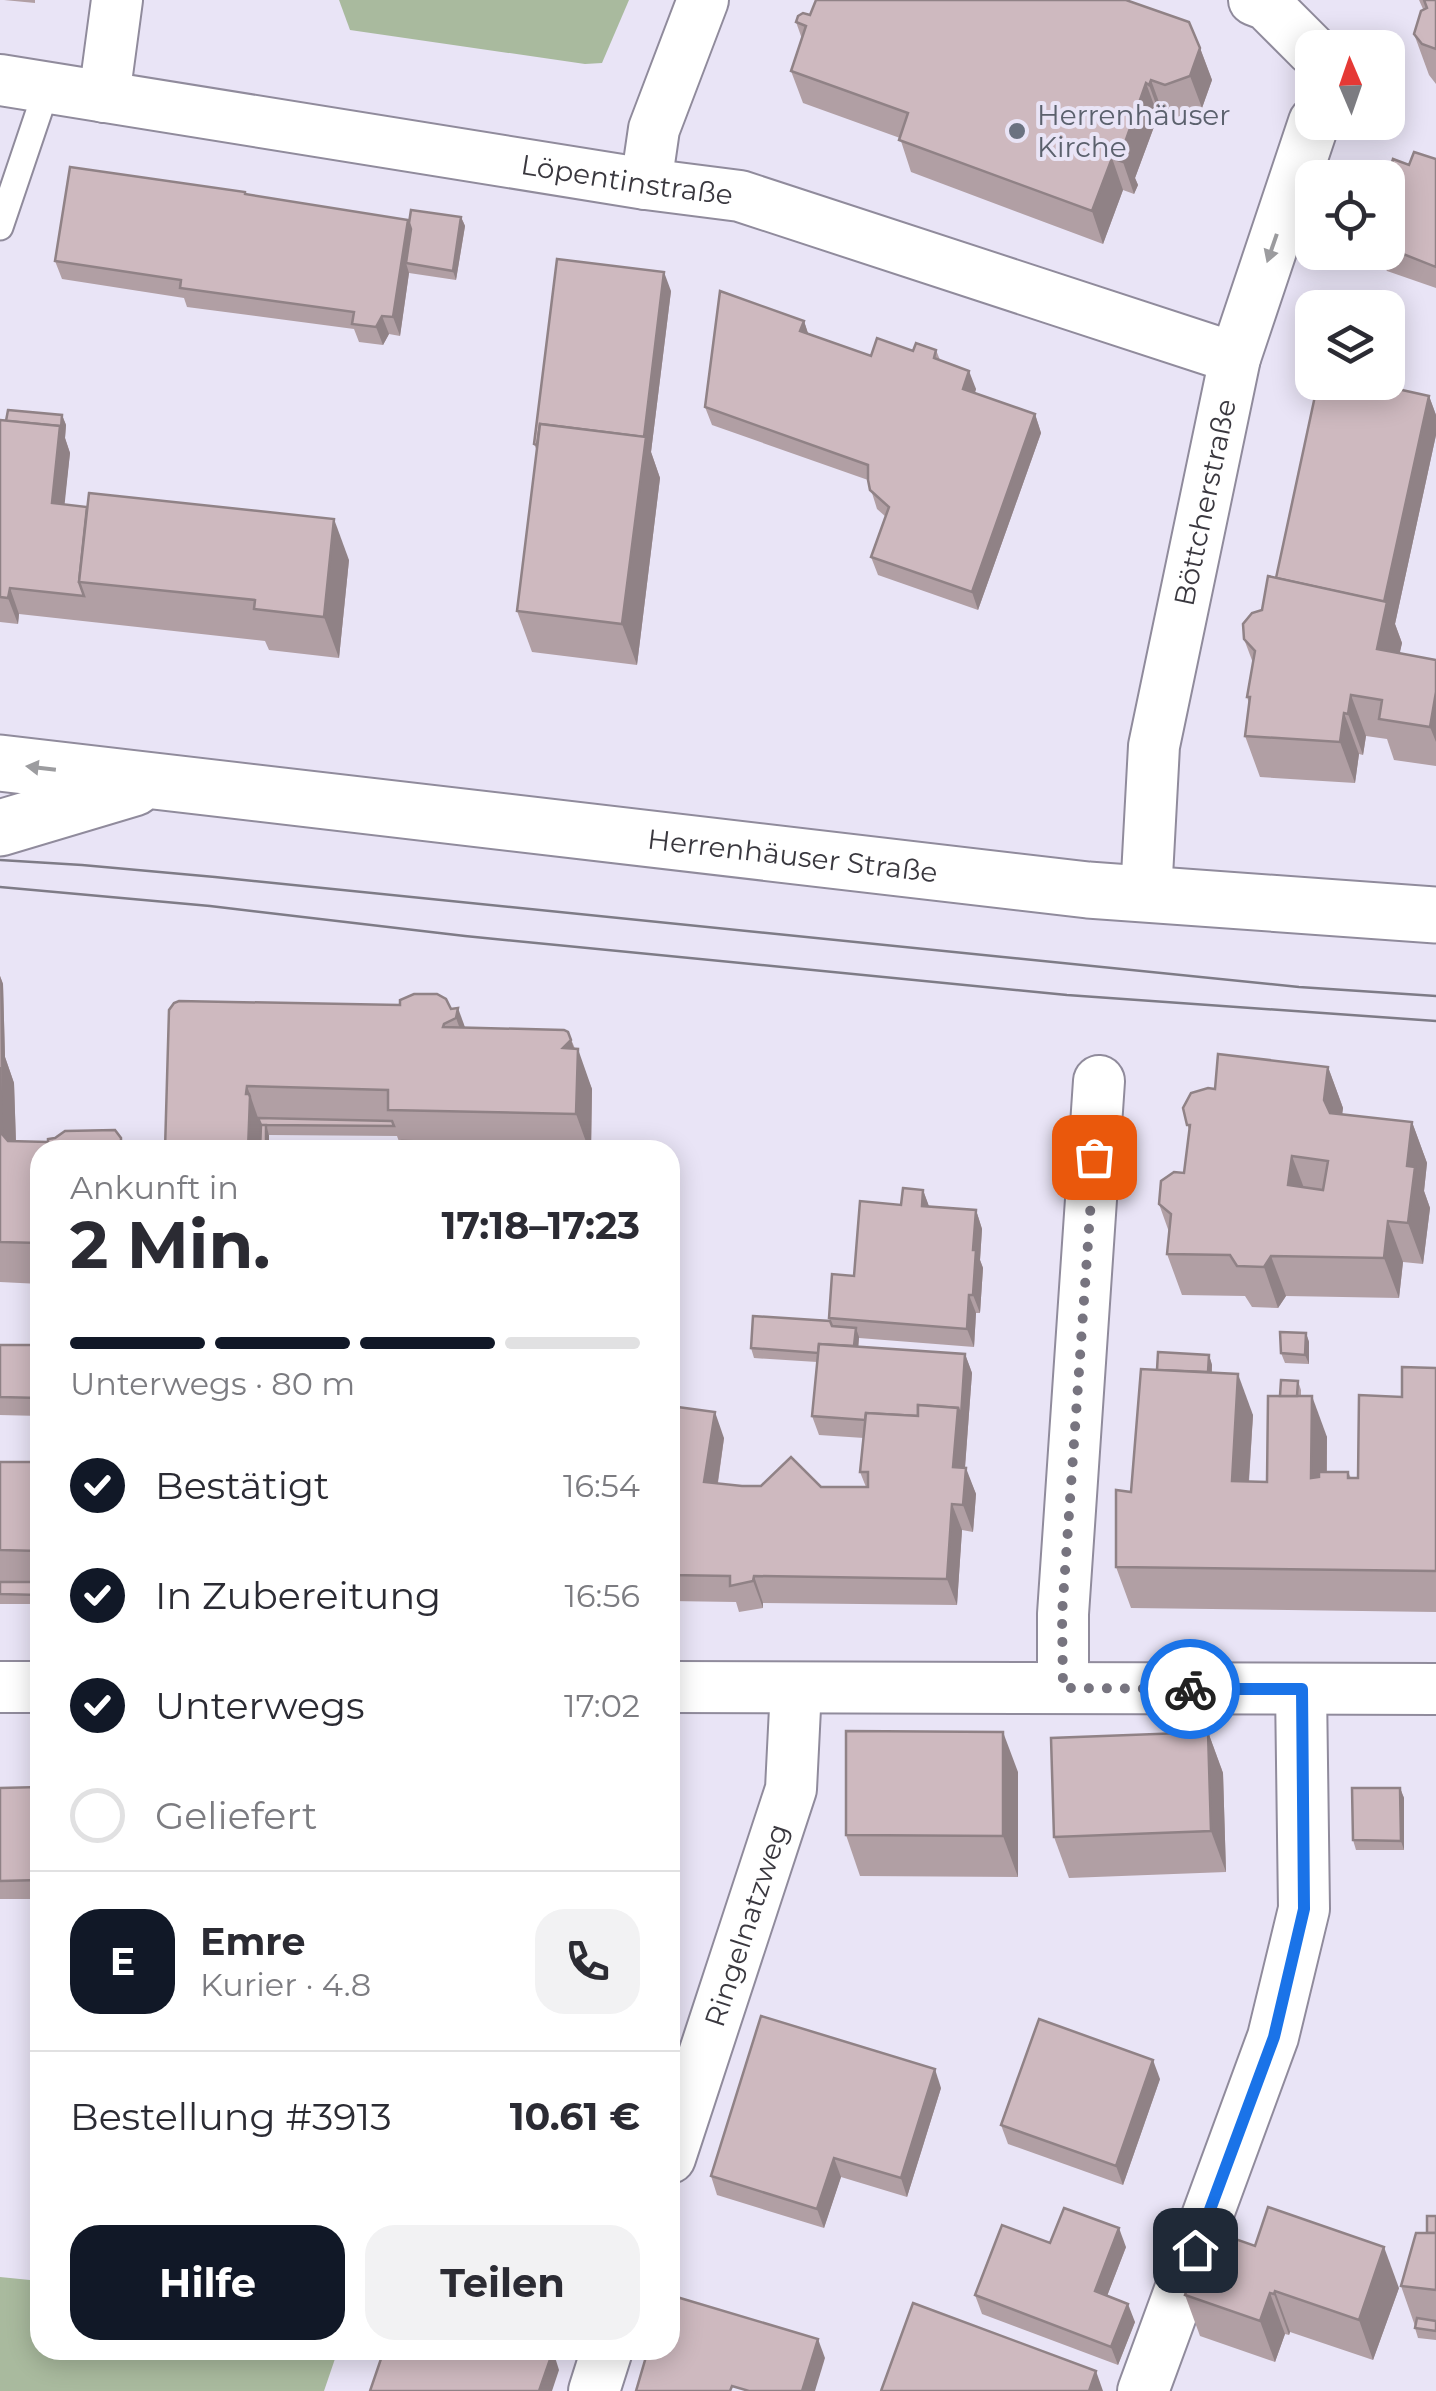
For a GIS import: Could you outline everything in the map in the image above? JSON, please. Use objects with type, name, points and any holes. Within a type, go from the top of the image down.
[{"type":"street","points":[[104,97],[116,0]]},
{"type":"street","points":[[646,184],[654,130],[703,0]]},
{"type":"street","points":[[1254,0],[1268,5],[1295,33]]},
{"type":"street","name":"Löpentinstraße","points":[[23,84],[740,196],[1235,358]]},
{"type":"street","name":"Böttcherstraße","points":[[1146,896],[1154,746],[1235,358],[1308,140]]},
{"type":"street","name":"Herrenhäuser Straße","points":[[0,763],[997,881],[1146,896],[1436,915]]},
{"type":"street","name":"Herrenhäuser Straße","points":[[0,828],[151,782]]},
{"type":"street","points":[[1063,1688],[1062,1614],[1099,1081]]},
{"type":"street","points":[[0,1687],[30,1687]]},
{"type":"street","points":[[680,1687],[1436,1689]]},
{"type":"street","name":"Ringelnatzweg","points":[[680,2128],[791,1789],[796,1688]]},
{"type":"street","points":[[1143,2391],[1274,2037],[1304,1909],[1302,1689]]},
{"type":"street","points":[[594,2391],[604,2360]]},
{"type":"lane","points":[[0,228],[23,84]]},
{"type":"green space","points":[[339,0],[629,0],[602,63],[585,64],[350,30]]},
{"type":"green space","points":[[0,2277],[30,2280],[30,2360],[335,2360],[324,2391],[0,2391]]},
{"type":"building","name":"Herrenhäuser Kirche","points":[[816,0],[1126,0],[1189,22],[1200,48],[1190,76],[1165,85],[1151,80],[1149,85],[1146,83],[1122,151],[1126,153],[1123,162],[1112,158],[1092,211],[899,140],[908,113],[791,71],[806,26],[796,22],[798,16],[810,15]]},
{"type":"building","points":[[1424,0],[1436,0],[1436,49],[1422,44],[1414,34],[1421,11],[1427,8]]},
{"type":"building","points":[[1414,152],[1436,159],[1436,267],[1405,255],[1405,164],[1409,165]]},
{"type":"building","points":[[70,167],[408,220],[393,317],[382,316],[376,327],[352,324],[354,312],[180,288],[181,280],[55,261]]},
{"type":"building","points":[[411,210],[461,217],[453,271],[406,263]]},
{"type":"building","points":[[557,259],[664,272],[644,437],[540,424],[537,445],[534,444]]},
{"type":"building","points":[[720,291],[804,321],[800,331],[871,356],[877,338],[913,351],[916,343],[936,350],[934,358],[969,371],[963,389],[1035,414],[972,592],[871,557],[889,507],[870,490],[868,465],[705,407]]},
{"type":"building","points":[[1405,391],[1429,396],[1384,602],[1276,578],[1314,400],[1405,400]]},
{"type":"building","points":[[8,410],[62,415],[61,428],[6,421]]},
{"type":"building","points":[[0,420],[60,426],[52,503],[87,507],[79,582],[84,596],[10,588],[8,598],[0,597]]},
{"type":"building","points":[[540,424],[646,437],[622,624],[517,611]]},
{"type":"building","points":[[89,493],[334,519],[324,617],[254,609],[255,600],[79,582]]},
{"type":"building","points":[[1268,576],[1387,602],[1377,649],[1436,660],[1430,727],[1379,719],[1382,700],[1351,695],[1340,742],[1245,736],[1255,651],[1244,639],[1243,624],[1252,613],[1262,610]]},
{"type":"building","points":[[414,994],[437,994],[446,999],[451,1009],[458,1008],[456,1018],[443,1027],[568,1032],[571,1040],[563,1048],[578,1049],[576,1114],[388,1110],[388,1090],[247,1086],[248,1140],[165,1140],[169,1010],[174,1003],[400,1005],[400,1000]]},
{"type":"building","points":[[1218,1054],[1328,1067],[1324,1100],[1330,1113],[1412,1122],[1407,1166],[1415,1167],[1408,1223],[1388,1221],[1384,1258],[1271,1256],[1264,1267],[1237,1266],[1230,1255],[1167,1254],[1171,1214],[1159,1204],[1161,1181],[1174,1172],[1184,1173],[1190,1125],[1183,1108],[1191,1093],[1215,1089]],"holes":[[[1292,1156],[1328,1161],[1323,1190],[1288,1185]]]},
{"type":"building","points":[[0,1067],[2,1134],[8,1141],[30,1142],[30,1243],[0,1242]]},
{"type":"building","points":[[258,1118],[392,1121],[394,1126],[261,1125]]},
{"type":"building","points":[[261,1125],[266,1125],[266,1140],[260,1140]]},
{"type":"building","points":[[115,1130],[121,1138],[48,1140],[65,1131]]},
{"type":"building","points":[[903,1188],[923,1190],[922,1206],[976,1210],[973,1295],[969,1295],[967,1329],[829,1318],[832,1274],[854,1276],[860,1201],[901,1205]]},
{"type":"building","points":[[753,1316],[830,1321],[832,1326],[856,1328],[854,1346],[819,1344],[818,1353],[751,1348]]},
{"type":"building","points":[[1280,1332],[1306,1333],[1305,1355],[1281,1353]]},
{"type":"building","points":[[819,1344],[965,1354],[961,1416],[958,1408],[918,1405],[918,1416],[866,1413],[865,1420],[812,1416]]},
{"type":"building","points":[[0,1345],[30,1345],[30,1398],[0,1397]]},
{"type":"building","points":[[1158,1352],[1209,1355],[1208,1372],[1157,1370]]},
{"type":"building","points":[[1402,1367],[1436,1368],[1436,1571],[1116,1567],[1116,1490],[1131,1492],[1141,1369],[1238,1374],[1232,1481],[1267,1482],[1268,1396],[1312,1396],[1311,1478],[1319,1477],[1319,1472],[1348,1472],[1348,1478],[1358,1478],[1359,1395],[1402,1397]]},
{"type":"building","points":[[1281,1380],[1298,1381],[1297,1396],[1280,1396]]},
{"type":"building","points":[[918,1405],[958,1408],[953,1467],[966,1468],[963,1505],[952,1504],[947,1579],[754,1576],[753,1581],[730,1586],[730,1576],[680,1575],[680,1407],[715,1412],[704,1482],[742,1486],[761,1486],[791,1457],[821,1487],[868,1487],[868,1472],[860,1472],[866,1413],[918,1416]]},
{"type":"building","points":[[0,1462],[30,1462],[30,1551],[0,1550]]},
{"type":"building","points":[[0,1582],[30,1582],[30,1595],[0,1594]]},
{"type":"building","points":[[846,1731],[1003,1732],[1003,1836],[846,1835]]},
{"type":"building","points":[[1208,1732],[1211,1831],[1054,1837],[1051,1738]]},
{"type":"building","points":[[30,1787],[30,1880],[0,1881],[0,1788]]},
{"type":"building","points":[[1352,1788],[1400,1788],[1401,1841],[1353,1840]]},
{"type":"building","points":[[761,2016],[935,2069],[901,2178],[834,2158],[817,2209],[711,2176]]},
{"type":"building","points":[[1039,2019],[1153,2060],[1116,2166],[1001,2125]]},
{"type":"building","points":[[1268,2207],[1384,2247],[1359,2320],[1275,2291],[1270,2293],[1260,2321],[1185,2295],[1207,2229],[1255,2246]]},
{"type":"building","points":[[1064,2208],[1119,2228],[1095,2291],[1128,2304],[1111,2347],[975,2295],[1002,2225],[1050,2243]]},
{"type":"building","points":[[1427,2216],[1436,2216],[1436,2233],[1427,2233]]},
{"type":"building","points":[[1416,2233],[1436,2233],[1436,2290],[1401,2286]]},
{"type":"building","points":[[680,2298],[818,2339],[802,2391],[749,2391],[732,2386],[730,2391],[636,2391],[645,2360],[680,2360]]},
{"type":"building","points":[[913,2303],[1096,2371],[1089,2391],[881,2391]]},
{"type":"building","points":[[1417,2318],[1436,2321],[1436,2331],[1415,2328]]},
{"type":"building","points":[[381,2360],[550,2360],[539,2391],[370,2391]]},
{"type":"tram line","points":[[0,860],[215,877],[1299,987],[1436,996]]},
{"type":"tram line","points":[[0,887],[1067,995],[1436,1021]]},
{"type":"way so far","points":[[1094,1157],[1062,1614],[1063,1688],[1190,1689]]},
{"type":"place","name":"Herrenhäuser Kirche","points":[[1017,131]]},
{"type":"route","points":[[1190,1689],[1302,1689],[1304,1909],[1274,2037],[1195,2250]]}]
